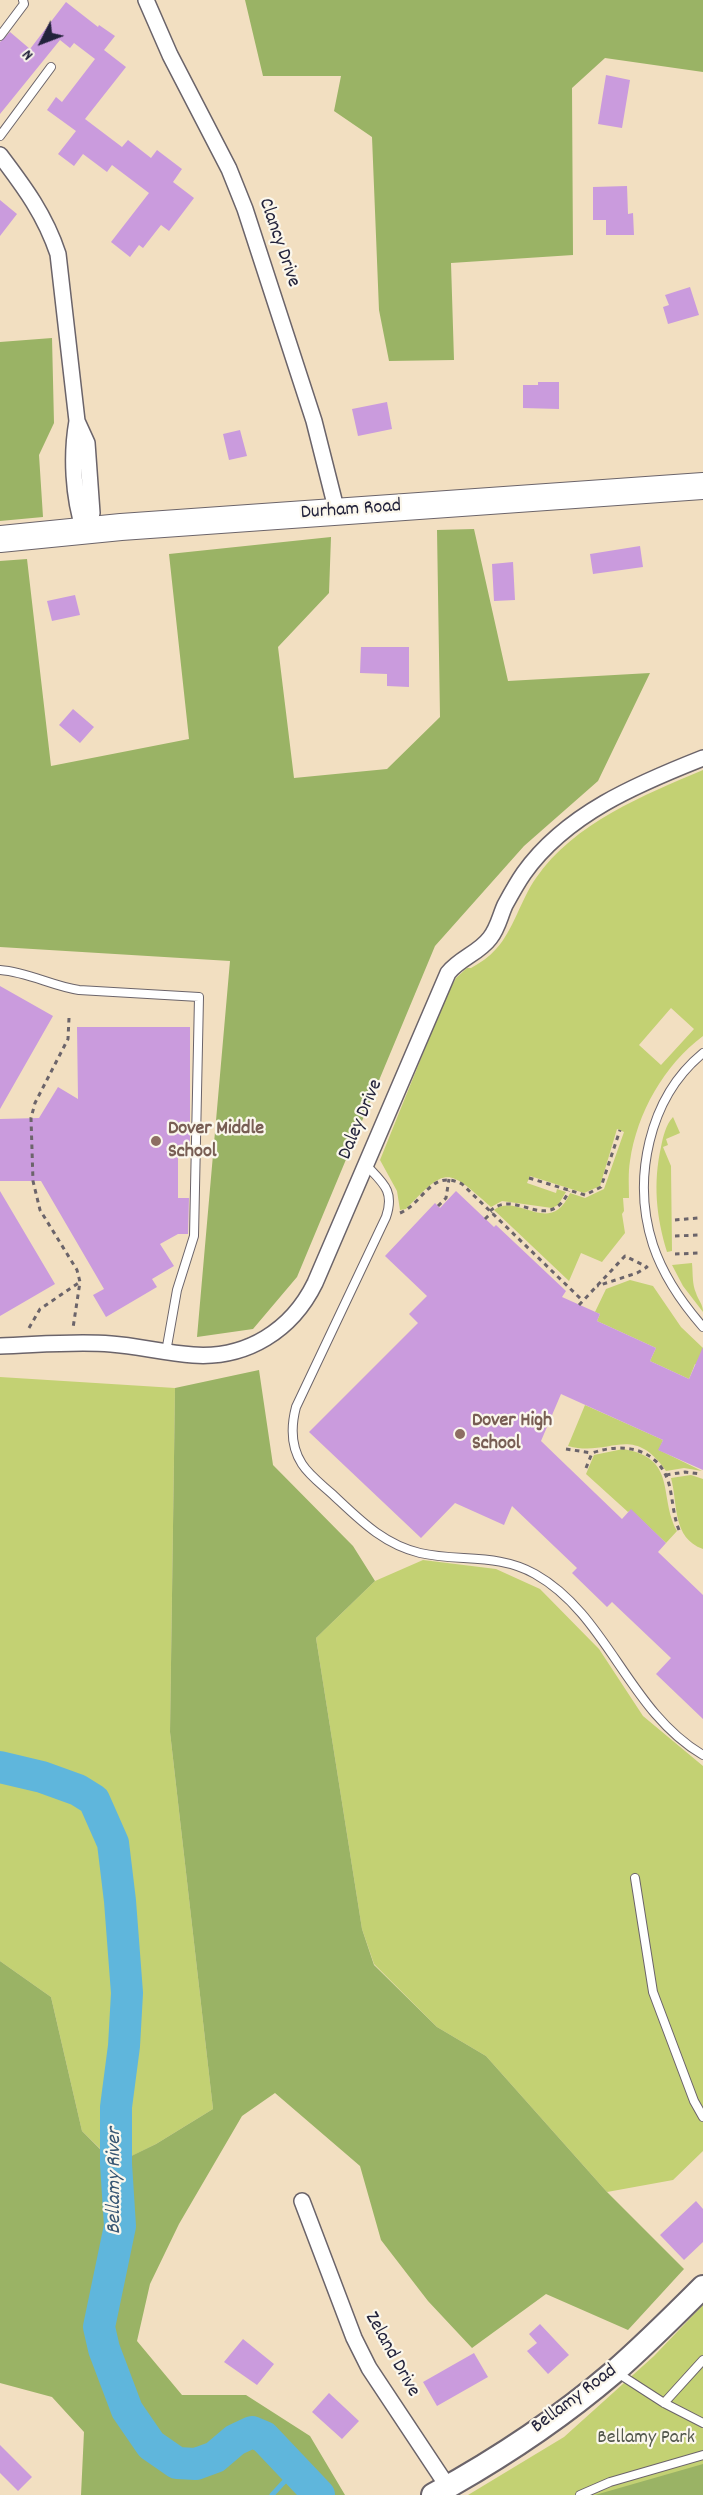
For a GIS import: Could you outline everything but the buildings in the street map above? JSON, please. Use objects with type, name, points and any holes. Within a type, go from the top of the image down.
[{"type":"main road","name":"Durham Road","points":[[0,539],[84,530],[703,486]]},
{"type":"street","name":"Clancy Drive","points":[[146,0],[170,55],[229,169],[245,209],[314,421],[337,512]]},
{"type":"street","points":[[4,164],[44,217],[58,254],[77,421],[73,443],[79,514],[84,530]]},
{"type":"street","name":"Daley Drive","points":[[0,1346],[109,1344],[194,1355],[229,1353],[262,1342],[288,1322],[312,1290],[443,980],[453,966],[488,941],[510,897],[535,860],[569,827],[588,813],[641,784],[703,758]]},
{"type":"street","name":"Zeland Drive","points":[[302,2201],[354,2338],[441,2491]]},
{"type":"street","name":"Bellamy Road","points":[[441,2491],[519,2443],[615,2371],[703,2287]]},
{"type":"lane","points":[[0,36],[24,4],[22,0]]},
{"type":"lane","points":[[0,136],[51,67]]},
{"type":"lane","points":[[0,970],[79,990],[199,998],[194,1236],[177,1290],[166,1352]]},
{"type":"lane","points":[[703,1053],[676,1084],[653,1127],[645,1168],[644,1195],[653,1245],[665,1273],[686,1306],[703,1326]]},
{"type":"lane","points":[[366,1165],[384,1184],[391,1202],[388,1213],[296,1407],[292,1428],[293,1441],[302,1464],[373,1532],[397,1545],[420,1553],[493,1559],[521,1567],[548,1582],[571,1603],[605,1642],[659,1721],[703,1755]]},
{"type":"lane","points":[[635,1878],[653,1992],[694,2101],[703,2117]]},
{"type":"lane","points":[[664,2403],[703,2360]]},
{"type":"lane","points":[[615,2371],[664,2403],[703,2423]]},
{"type":"lane","points":[[580,2495],[610,2482],[703,2456]]},
{"type":"path","points":[[69,1018],[68,1039],[35,1103],[31,1118],[33,1181],[40,1210],[77,1270],[80,1282],[73,1328]]},
{"type":"path","points":[[529,1178],[585,1195],[602,1187],[620,1130]]},
{"type":"path","points":[[438,1206],[446,1198],[448,1179]]},
{"type":"path","points":[[388,1213],[400,1213],[408,1209],[432,1184],[448,1179],[462,1184],[583,1301]]},
{"type":"path","points":[[485,1220],[491,1211],[501,1204],[543,1211],[554,1210],[563,1203],[569,1190]]},
{"type":"path","points":[[675,1220],[699,1218]]},
{"type":"path","points":[[675,1236],[699,1235]]},
{"type":"path","points":[[675,1254],[700,1253]]},
{"type":"path","points":[[579,1305],[625,1256],[647,1267],[612,1283],[597,1286]]},
{"type":"path","points":[[28,1329],[40,1309],[80,1282]]},
{"type":"path","points":[[566,1449],[592,1453],[618,1446],[639,1450],[655,1460],[666,1475],[673,1514],[679,1530]]},
{"type":"path","points":[[586,1468],[592,1453]]},
{"type":"path","points":[[666,1475],[685,1472],[701,1474]]},
{"type":"green space","points":[[245,0],[703,0],[703,72],[605,58],[572,88],[573,255],[451,263],[454,360],[389,361],[379,310],[372,137],[334,111],[341,76],[263,76]]},
{"type":"green space","points":[[52,338],[54,423],[39,455],[43,517],[0,521],[0,342]]},
{"type":"green space","points":[[474,529],[508,681],[650,673],[598,781],[524,846],[435,946],[297,1277],[253,1329],[197,1337],[230,961],[0,947],[0,561],[27,559],[51,766],[189,739],[169,554],[331,537],[329,593],[278,647],[294,778],[387,769],[440,717],[437,530]]},
{"type":"green space","points":[[703,770],[703,1036],[676,1061],[654,1091],[639,1125],[629,1166],[629,1198],[623,1198],[624,1211],[622,1214],[625,1233],[602,1262],[581,1253],[569,1281],[494,1210],[503,1206],[513,1206],[534,1212],[553,1212],[562,1206],[570,1193],[585,1198],[604,1189],[624,1132],[617,1129],[600,1186],[584,1193],[530,1176],[527,1183],[556,1193],[557,1189],[566,1192],[558,1205],[552,1208],[502,1201],[491,1207],[465,1185],[456,1179],[447,1177],[430,1185],[406,1209],[400,1210],[397,1191],[380,1160],[447,994],[456,978],[467,968],[484,960],[502,942],[536,878],[570,841],[612,813]],"holes":[[[671,1008],[694,1029],[661,1065],[639,1045]]]},
{"type":"green space","points":[[673,1117],[680,1133],[666,1139],[668,1145],[663,1147],[671,1166],[672,1251],[667,1252],[660,1225],[656,1187],[664,1135]]},
{"type":"green space","points":[[692,1263],[694,1286],[703,1312],[683,1286],[672,1265]]},
{"type":"green space","points":[[630,1280],[653,1286],[681,1327],[703,1348],[703,1367],[695,1364],[689,1379],[650,1361],[656,1348],[597,1321],[600,1314],[595,1312],[606,1289]]},
{"type":"green space","points":[[259,1370],[273,1465],[353,1546],[375,1581],[316,1638],[362,1929],[374,1965],[437,2027],[486,2056],[607,2192],[684,2269],[628,2330],[546,2294],[472,2348],[428,2301],[381,2240],[360,2166],[275,2093],[242,2116],[179,2224],[150,2284],[137,2341],[182,2395],[246,2395],[310,2436],[345,2495],[81,2495],[84,2432],[52,2397],[0,2383],[0,1961],[51,1997],[82,2131],[115,2164],[156,2144],[213,2109],[170,1732],[175,1388]]},
{"type":"green space","points":[[0,1377],[175,1388],[170,1732],[213,2109],[156,2144],[116,2164],[82,2131],[51,1997],[0,1961]]},
{"type":"green space","points":[[585,1405],[663,1440],[659,1450],[702,1471],[684,1468],[666,1471],[654,1456],[642,1448],[631,1445],[583,1449],[568,1446]]},
{"type":"green space","points":[[623,1449],[640,1454],[652,1461],[664,1480],[671,1518],[677,1531],[666,1543],[631,1510],[628,1512],[586,1474],[594,1455]]},
{"type":"green space","points":[[691,1475],[703,1479],[703,1549],[693,1544],[681,1529],[671,1478]]},
{"type":"green space","points":[[423,1560],[496,1569],[540,1589],[599,1649],[643,1716],[703,1766],[703,2151],[673,2180],[607,2192],[486,2056],[437,2027],[374,1964],[362,1929],[316,1638],[375,1581]]},
{"type":"green space","name":"Bellamy Park","points":[[703,2305],[703,2495],[468,2495],[564,2437],[654,2356]]},
{"type":"green space","points":[[703,2464],[703,2495],[595,2495]]},
{"type":"waterway","name":"Bellamy River","points":[[0,1767],[42,1777],[78,1790],[94,1800],[113,1843],[127,1993],[124,2046],[116,2107],[116,2164],[120,2226],[99,2327],[104,2349],[127,2410],[151,2445],[177,2463],[196,2464],[215,2457],[235,2440],[252,2432],[264,2437],[319,2495]]},
{"type":"waterway","points":[[272,2495],[295,2470]]},
{"type":"place","name":"Dover Middle School","points":[[156,1141]]},
{"type":"place","name":"Dover High School","points":[[460,1434]]}]
